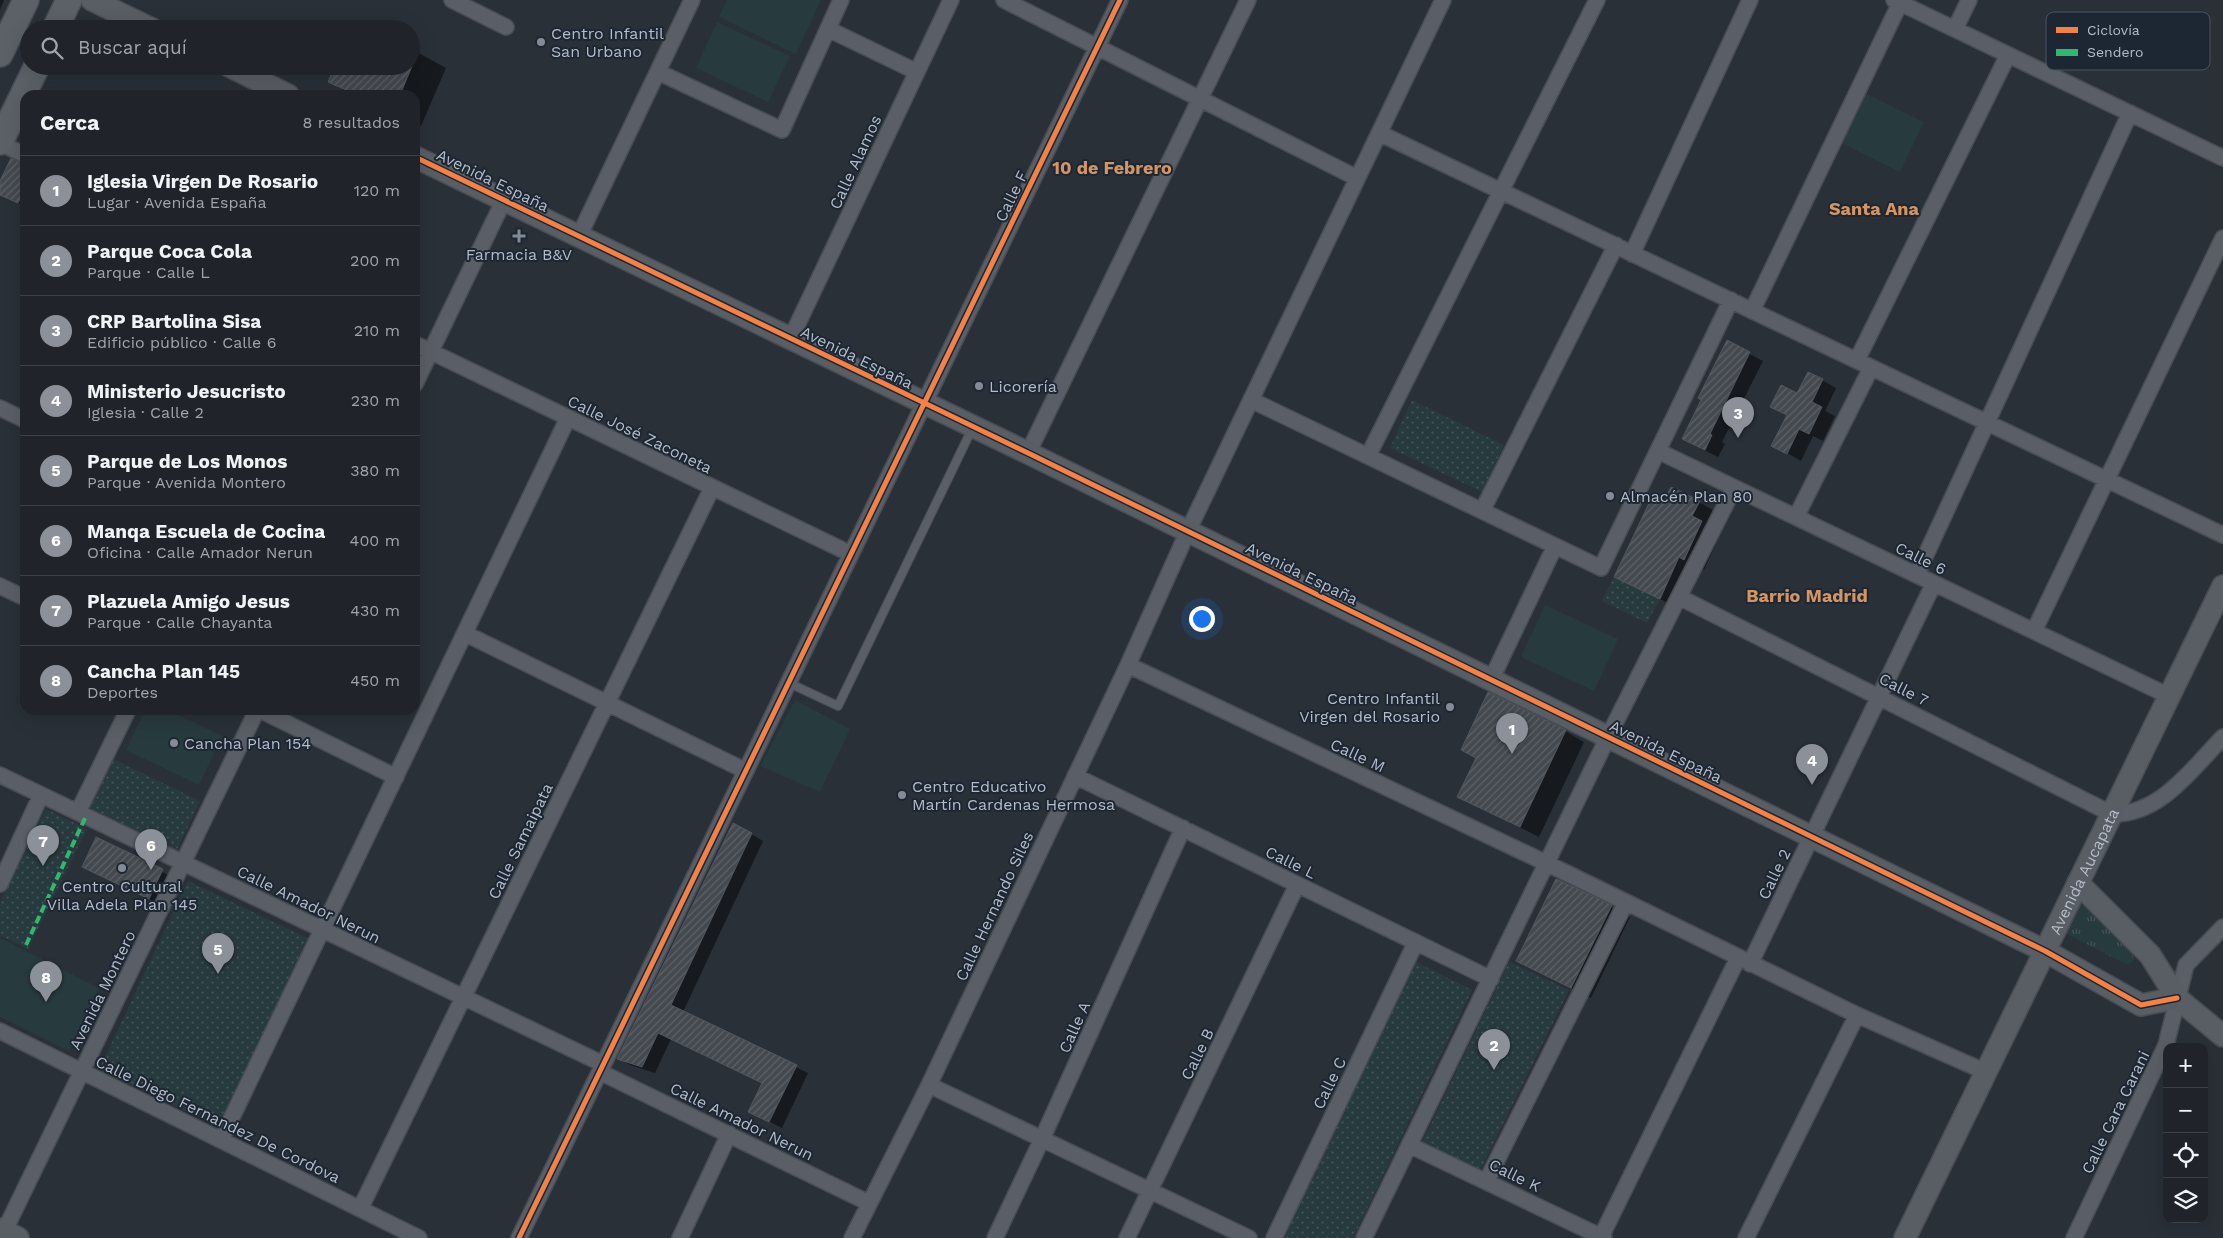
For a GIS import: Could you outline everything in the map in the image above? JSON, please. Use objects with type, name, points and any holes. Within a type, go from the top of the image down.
[{"type":"main road","points":[[0,54],[26,0]]},
{"type":"main road","points":[[59,20],[69,0]]},
{"type":"main road","points":[[25,90],[33,75]]},
{"type":"main road","points":[[0,142],[20,101]]},
{"type":"street","points":[[92,0],[133,20]]},
{"type":"street","points":[[452,0],[506,27]]},
{"type":"street","points":[[579,236],[692,0]]},
{"type":"street","points":[[658,72],[782,130],[841,0]]},
{"type":"street","name":"Calle Alamos","points":[[791,338],[951,0]]},
{"type":"street","points":[[1004,0],[1357,178]]},
{"type":"street","name":"Calle F","points":[[519,1238],[1120,0]]},
{"type":"street","points":[[1028,453],[1248,0]]},
{"type":"street","name":"Calle Hernando Siles","points":[[852,1238],[929,1085],[1128,665],[1188,531],[1442,0]]},
{"type":"street","points":[[1368,456],[1596,0]]},
{"type":"street","points":[[1632,254],[1750,0]]},
{"type":"street","points":[[1955,29],[1969,0]]},
{"type":"street","points":[[1752,310],[1897,1],[2223,158]]},
{"type":"street","points":[[828,29],[917,72]]},
{"type":"street","points":[[1857,360],[2008,54]]},
{"type":"street","points":[[247,75],[278,90]]},
{"type":"street","points":[[1917,574],[2130,113]]},
{"type":"street","points":[[1379,132],[2223,535]]},
{"type":"street","points":[[0,142],[20,152]]},
{"type":"street","name":"Avenida España","points":[[420,159],[1028,453],[2045,951],[2141,1005],[2177,998]]},
{"type":"street","points":[[420,374],[504,200]]},
{"type":"street","points":[[2034,631],[2223,238]]},
{"type":"street","points":[[1482,511],[1616,245]]},
{"type":"street","points":[[1251,400],[1601,568],[1731,300]]},
{"type":"street","name":"Calle José Zaconeta","points":[[420,346],[851,554]]},
{"type":"street","points":[[1796,517],[1871,368]]},
{"type":"street","points":[[0,408],[20,418]]},
{"type":"street","points":[[221,1140],[466,634],[568,418]]},
{"type":"street","name":"Calle 6","points":[[1658,451],[2169,696]]},
{"type":"street","name":"Calle Samaipata","points":[[360,1208],[712,488]]},
{"type":"street","points":[[1364,1238],[1608,737],[1734,488]]},
{"type":"street","points":[[1491,680],[1555,546]]},
{"type":"street","name":"Calle 2","points":[[1603,1237],[1744,961],[1812,837],[1934,583]]},
{"type":"street","points":[[0,586],[20,596]]},
{"type":"street","name":"Avenida Aucapata","points":[[1905,1238],[2223,586]]},
{"type":"street","name":"Calle 7","points":[[1679,597],[1880,696],[2112,814]]},
{"type":"street","points":[[466,634],[746,772]]},
{"type":"street","name":"Calle M","points":[[1128,665],[1626,902],[1857,1015],[1986,1072]]},
{"type":"street","points":[[78,812],[126,715]]},
{"type":"street","name":"Avenida Montero","points":[[6,1234],[82,1071],[256,715]]},
{"type":"street","points":[[269,715],[396,777]]},
{"type":"street","points":[[2112,814],[2125,814],[2143,809],[2160,800],[2223,737]]},
{"type":"street","name":"Calle Amador Nerun","points":[[0,775],[463,997],[729,1134],[869,1203]]},
{"type":"street","name":"Calle L","points":[[1075,776],[1491,979]]},
{"type":"street","points":[[0,884],[41,795]]},
{"type":"street","name":"Calle A","points":[[994,1238],[1042,1139],[1183,828]]},
{"type":"street","points":[[2078,883],[2150,955],[2177,998],[2223,1036]]},
{"type":"street","name":"Calle B","points":[[1127,1238],[1297,884]]},
{"type":"street","points":[[1487,1180],[1626,902]]},
{"type":"street","name":"Calle Cara Carani","points":[[2074,1238],[2166,1045],[2186,965],[2223,927]]},
{"type":"street","name":"Calle C","points":[[1274,1238],[1416,942]]},
{"type":"street","points":[[1746,1238],[1857,1015]]},
{"type":"street","name":"Calle Diego Fernandez De Cordova","points":[[0,1031],[419,1238]]},
{"type":"street","points":[[929,1085],[1249,1238]]},
{"type":"street","points":[[680,1238],[729,1134]]},
{"type":"street","name":"Calle K","points":[[1410,1145],[1487,1180],[1603,1237]]},
{"type":"lane","points":[[789,683],[838,706],[973,427]]},
{"type":"green space","points":[[727,0],[821,0],[796,54],[719,17]]},
{"type":"green space","points":[[717,22],[790,56],[768,102],[696,68]]},
{"type":"green space","points":[[1853,87],[1924,122],[1900,172],[1829,137]]},
{"type":"green space","points":[[1412,400],[1504,445],[1482,492],[1390,448]]},
{"type":"green space","points":[[1614,577],[1660,599],[1647,623],[1602,601]]},
{"type":"green space","points":[[1545,605],[1618,639],[1594,691],[1521,657]]},
{"type":"green space","points":[[795,700],[850,729],[820,792],[760,766]]},
{"type":"green space","name":"Cancha Plan 154","points":[[143,715],[179,715],[222,736],[199,785],[126,750]]},
{"type":"green space","points":[[113,759],[200,801],[176,852],[89,810]]},
{"type":"green space","points":[[46,809],[87,829],[28,949],[0,935],[0,902]]},
{"type":"green space","points":[[188,881],[309,939],[220,1127],[99,1070]]},
{"type":"green space","points":[[2062,898],[2078,898],[2120,937],[2132,954],[2134,961],[2127,964],[2124,963],[2061,931],[2053,914],[2057,901]]},
{"type":"green space","points":[[0,938],[99,988],[69,1051],[0,1017]]},
{"type":"green space","points":[[1416,962],[1472,990],[1353,1238],[1285,1238],[1284,1237]]},
{"type":"green space","points":[[1509,962],[1569,990],[1482,1167],[1477,1171],[1419,1149]]},
{"type":"building","points":[[331,75],[408,75],[402,90],[346,90],[328,82]]},
{"type":"building","points":[[11,158],[20,162],[20,199],[18,203],[0,195],[0,181]]},
{"type":"building","points":[[1727,340],[1750,352],[1710,434],[1712,435],[1705,450],[1682,439],[1701,400],[1698,398]]},
{"type":"building","points":[[1808,372],[1823,379],[1812,402],[1822,407],[1809,434],[1799,429],[1787,454],[1771,446],[1787,415],[1770,407],[1781,385],[1797,393]]},
{"type":"building","points":[[1671,487],[1700,501],[1692,516],[1702,521],[1684,560],[1679,557],[1660,599],[1614,577],[1652,497],[1663,503]]},
{"type":"building","points":[[1488,692],[1566,730],[1520,827],[1457,797],[1476,758],[1461,750]]},
{"type":"building","points":[[733,823],[752,833],[671,1005],[797,1065],[769,1122],[748,1112],[762,1083],[658,1033],[642,1067],[617,1059]]},
{"type":"building","name":"Centro Cultural Villa Adela Plan 145","points":[[96,837],[163,869],[149,899],[82,867]]},
{"type":"building","points":[[1556,879],[1612,905],[1571,988],[1516,961]]},
{"type":"marked path","points":[[26,945],[86,816]]},
{"type":"cycle path","points":[[519,1238],[1120,0]]},
{"type":"cycle path","points":[[420,159],[1028,453],[2045,951],[2141,1005],[2177,998]]},
{"type":"place","name":"Centro Infantil San Urbano","points":[[541,42]]},
{"type":"place","name":"Farmacia B&V","points":[[519,236]]},
{"type":"place","name":"Licorería","points":[[979,386]]},
{"type":"place","name":"CRP Bartolina Sisa","points":[[1738,438]]},
{"type":"place","name":"Almacén Plan 80","points":[[1610,496]]},
{"type":"place","name":"Centro Infantil Virgen del Rosario","points":[[1450,707]]},
{"type":"place","name":"Cancha Plan 154","points":[[174,743]]},
{"type":"place","name":"Iglesia Virgen De Rosario","points":[[1512,754]]},
{"type":"place","name":"Ministerio Jesucristo","points":[[1812,785]]},
{"type":"place","name":"Centro Educativo Martín Cardenas Hermosa","points":[[902,795]]},
{"type":"place","name":"Plazuela Amigo Jesus","points":[[43,866]]},
{"type":"place","name":"Centro Cultural Villa Adela Plan 145","points":[[122,868]]},
{"type":"place","name":"Manqa Escuela de Cocina","points":[[151,870]]},
{"type":"place","name":"Parque de Los Monos","points":[[218,974]]},
{"type":"place","name":"Cancha Plan 145","points":[[46,1002]]},
{"type":"place","name":"Parque Coca Cola","points":[[1494,1070]]},
{"type":"district","name":"10 de Febrero","points":[[1112,168]]},
{"type":"district","name":"Santa Ana","points":[[1874,209]]},
{"type":"district","name":"Barrio Madrid","points":[[1807,596]]}]
